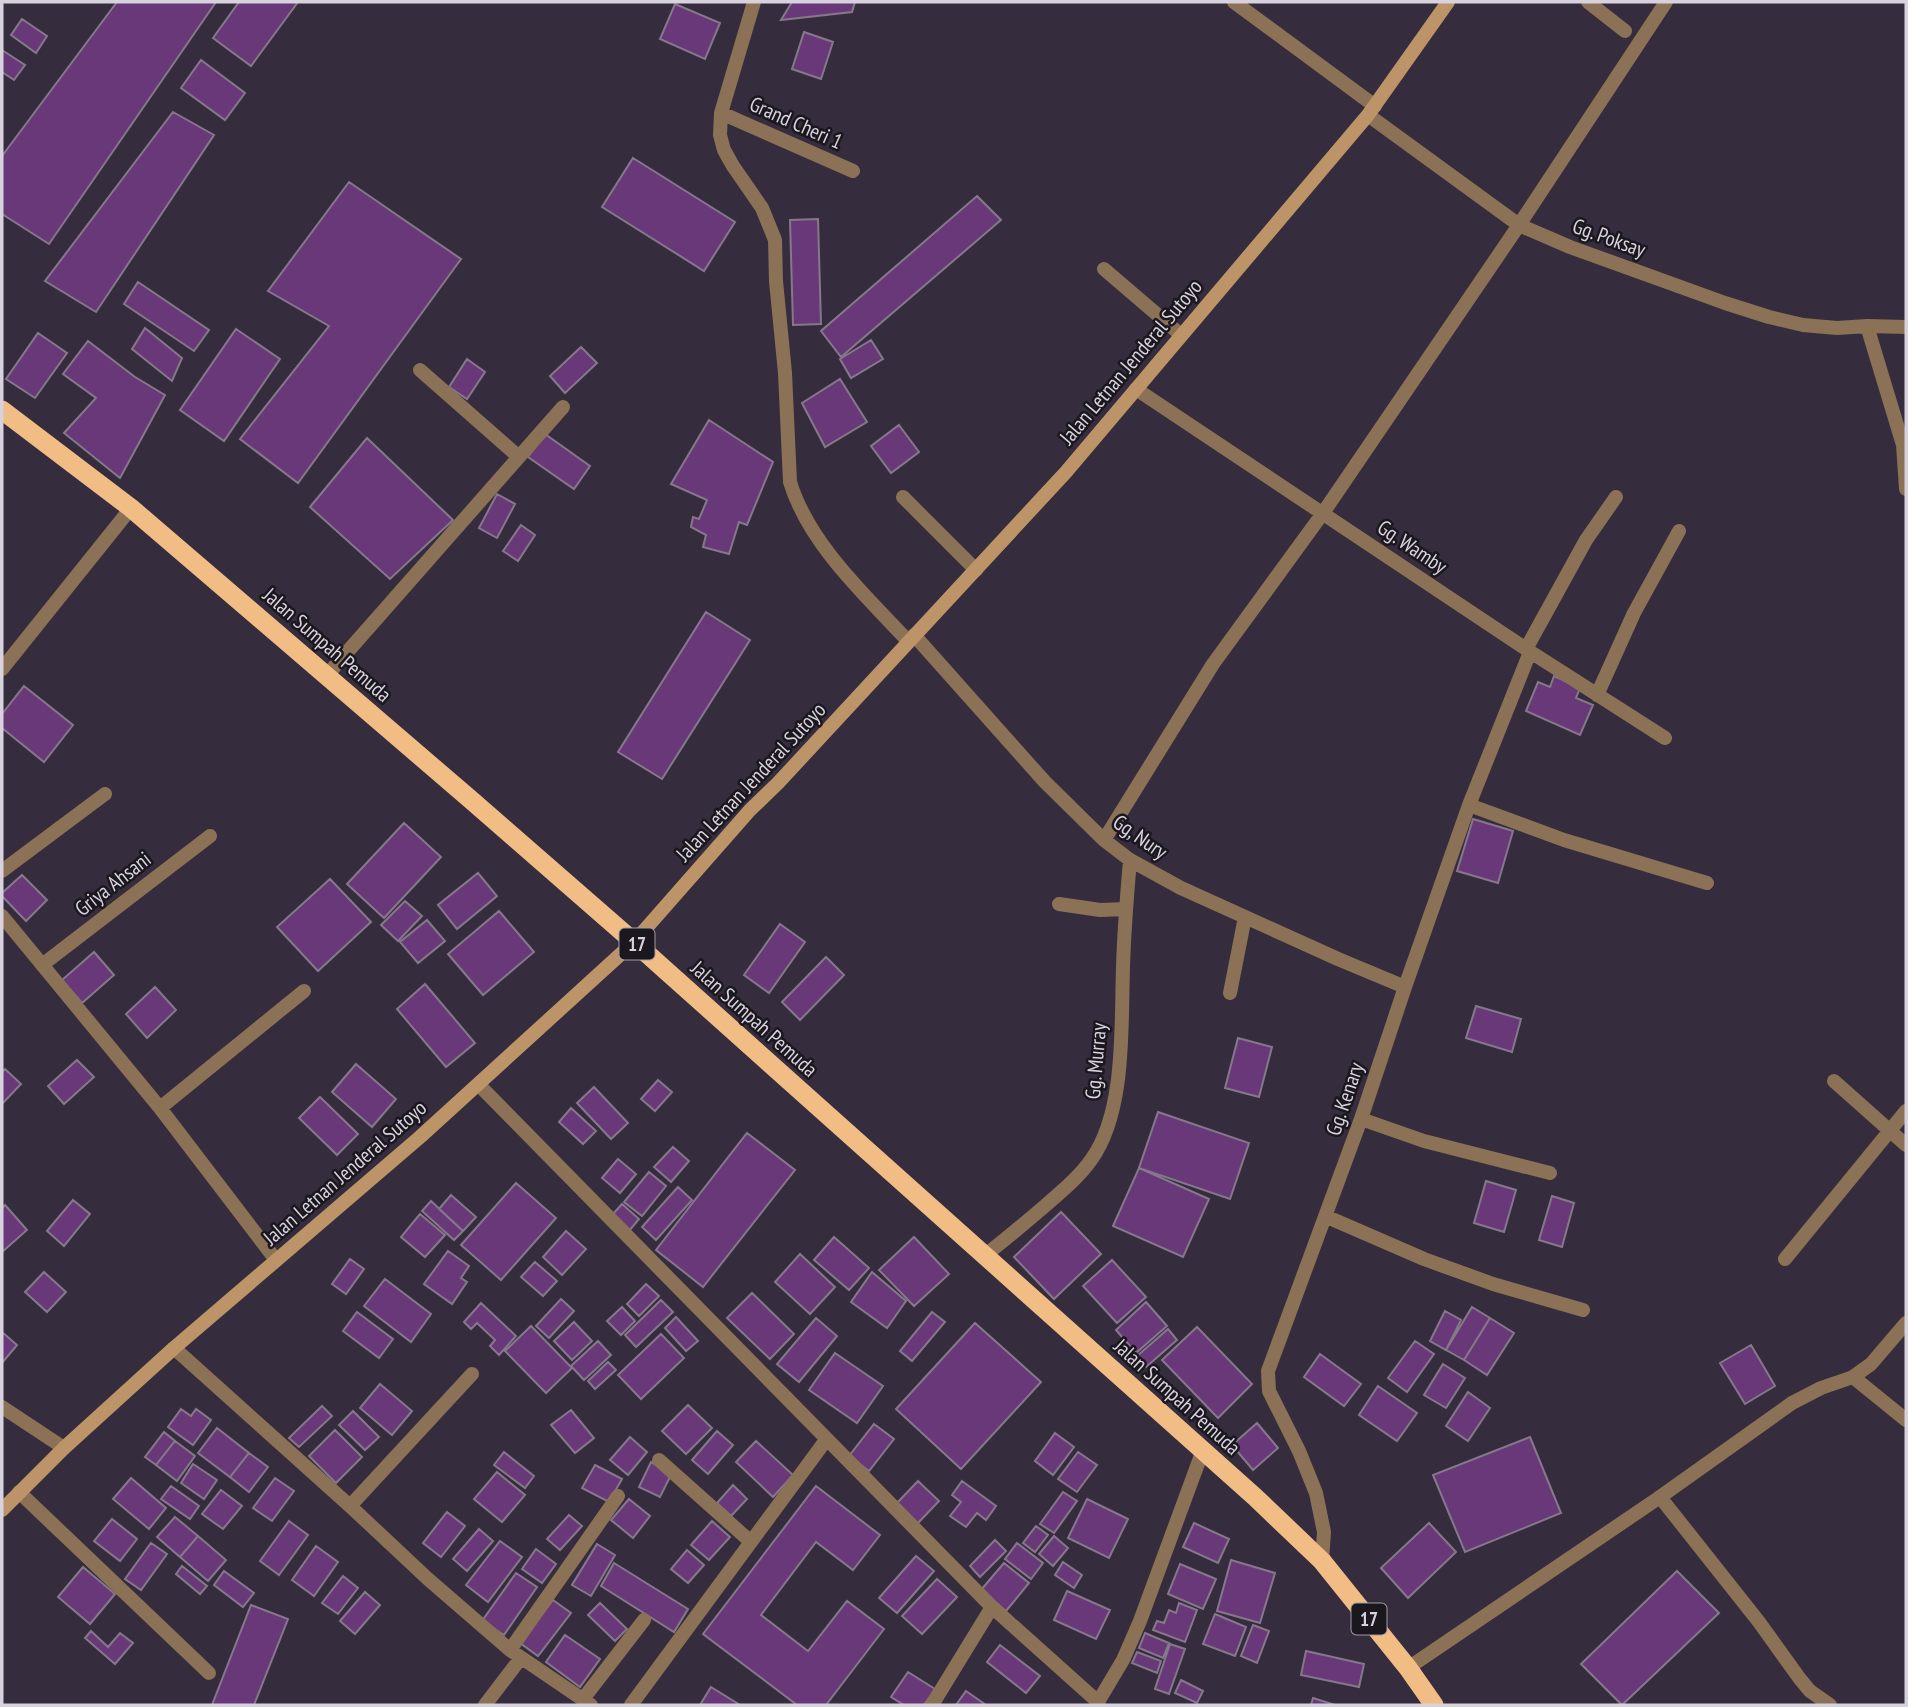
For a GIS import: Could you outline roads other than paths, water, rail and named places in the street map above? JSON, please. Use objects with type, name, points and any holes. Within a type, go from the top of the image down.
[{"type":"highway","name":"Jalan Sumpah Pemuda","points":[[2,410],[131,508],[327,675],[634,942],[1255,1497],[1322,1561],[1408,1668],[1434,1705]]},
{"type":"main road","name":"Jalan Letnan Jenderal Sutoyo","points":[[2,1510],[64,1448],[174,1348],[479,1086],[634,942],[750,810],[1066,472],[1371,110],[1448,2]]},
{"type":"street","points":[[721,113],[754,2]]},
{"type":"street","name":"Gg. Poksay","points":[[1234,2],[1519,225],[1570,247],[1769,317],[1803,325],[1837,328],[1906,327]]},
{"type":"street","points":[[1588,2],[1625,31]]},
{"type":"street","points":[[1104,840],[1213,664],[1323,513],[1519,225],[1666,2]]},
{"type":"street","name":"Grand Cheri 1","points":[[721,113],[853,171]]},
{"type":"street","name":"Gg, Nury","points":[[721,113],[720,135],[724,150],[762,208],[775,240],[789,473],[795,498],[835,562],[911,638],[1045,782],[1104,840],[1130,860],[1245,918],[1405,987]]},
{"type":"street","points":[[1104,269],[1181,335]]},
{"type":"street","points":[[1867,326],[1903,445],[1906,489]]},
{"type":"street","points":[[420,370],[519,457]]},
{"type":"street","name":"Gg. Wamby","points":[[1136,389],[1527,651],[1665,738]]},
{"type":"street","points":[[327,675],[563,407]]},
{"type":"street","points":[[904,497],[976,570]]},
{"type":"street","name":"Gg. Kenary","points":[[1322,1561],[1324,1532],[1316,1493],[1299,1451],[1269,1391],[1268,1378],[1273,1355],[1361,1119],[1469,805],[1527,651],[1586,540],[1616,497]]},
{"type":"street","points":[[2,669],[131,508]]},
{"type":"street","points":[[1597,695],[1634,613],[1679,531]]},
{"type":"street","points":[[2,871],[105,794]]},
{"type":"street","points":[[1469,805],[1564,840],[1707,883]]},
{"type":"street","name":"Griya Ahsani","points":[[42,965],[210,836]]},
{"type":"street","name":"Gg. Murray","points":[[984,1256],[1076,1178],[1092,1159],[1112,1112],[1118,1081],[1130,860]]},
{"type":"street","points":[[1059,904],[1100,910],[1126,909]]},
{"type":"street","points":[[2,916],[160,1108],[276,1259]]},
{"type":"street","points":[[1230,993],[1245,918]]},
{"type":"street","points":[[160,1108],[304,990]]},
{"type":"street","points":[[1834,1081],[1906,1145]]},
{"type":"street","points":[[479,1086],[992,1607],[1098,1703],[1123,1660],[1140,1621],[1203,1450]]},
{"type":"street","points":[[1785,1259],[1906,1111]]},
{"type":"street","points":[[1361,1119],[1424,1141],[1550,1173]]},
{"type":"street","points":[[1325,1216],[1424,1259],[1493,1284],[1583,1310]]},
{"type":"street","points":[[1408,1668],[1660,1497],[1792,1403],[1821,1388],[1853,1377],[1871,1364],[1906,1323]]},
{"type":"street","points":[[174,1348],[428,1579],[516,1654],[587,1702],[644,1620]]},
{"type":"street","points":[[350,1506],[472,1374]]},
{"type":"street","points":[[1853,1377],[1906,1420]]},
{"type":"street","points":[[2,1407],[64,1448]]},
{"type":"street","points":[[631,1705],[826,1440]]},
{"type":"street","points":[[659,1460],[751,1542]]},
{"type":"street","points":[[19,1492],[209,1673]]},
{"type":"street","points":[[485,1705],[618,1496]]},
{"type":"street","points":[[1660,1497],[1759,1622],[1810,1692],[1830,1705]]},
{"type":"street","points":[[932,1705],[992,1607]]}]
